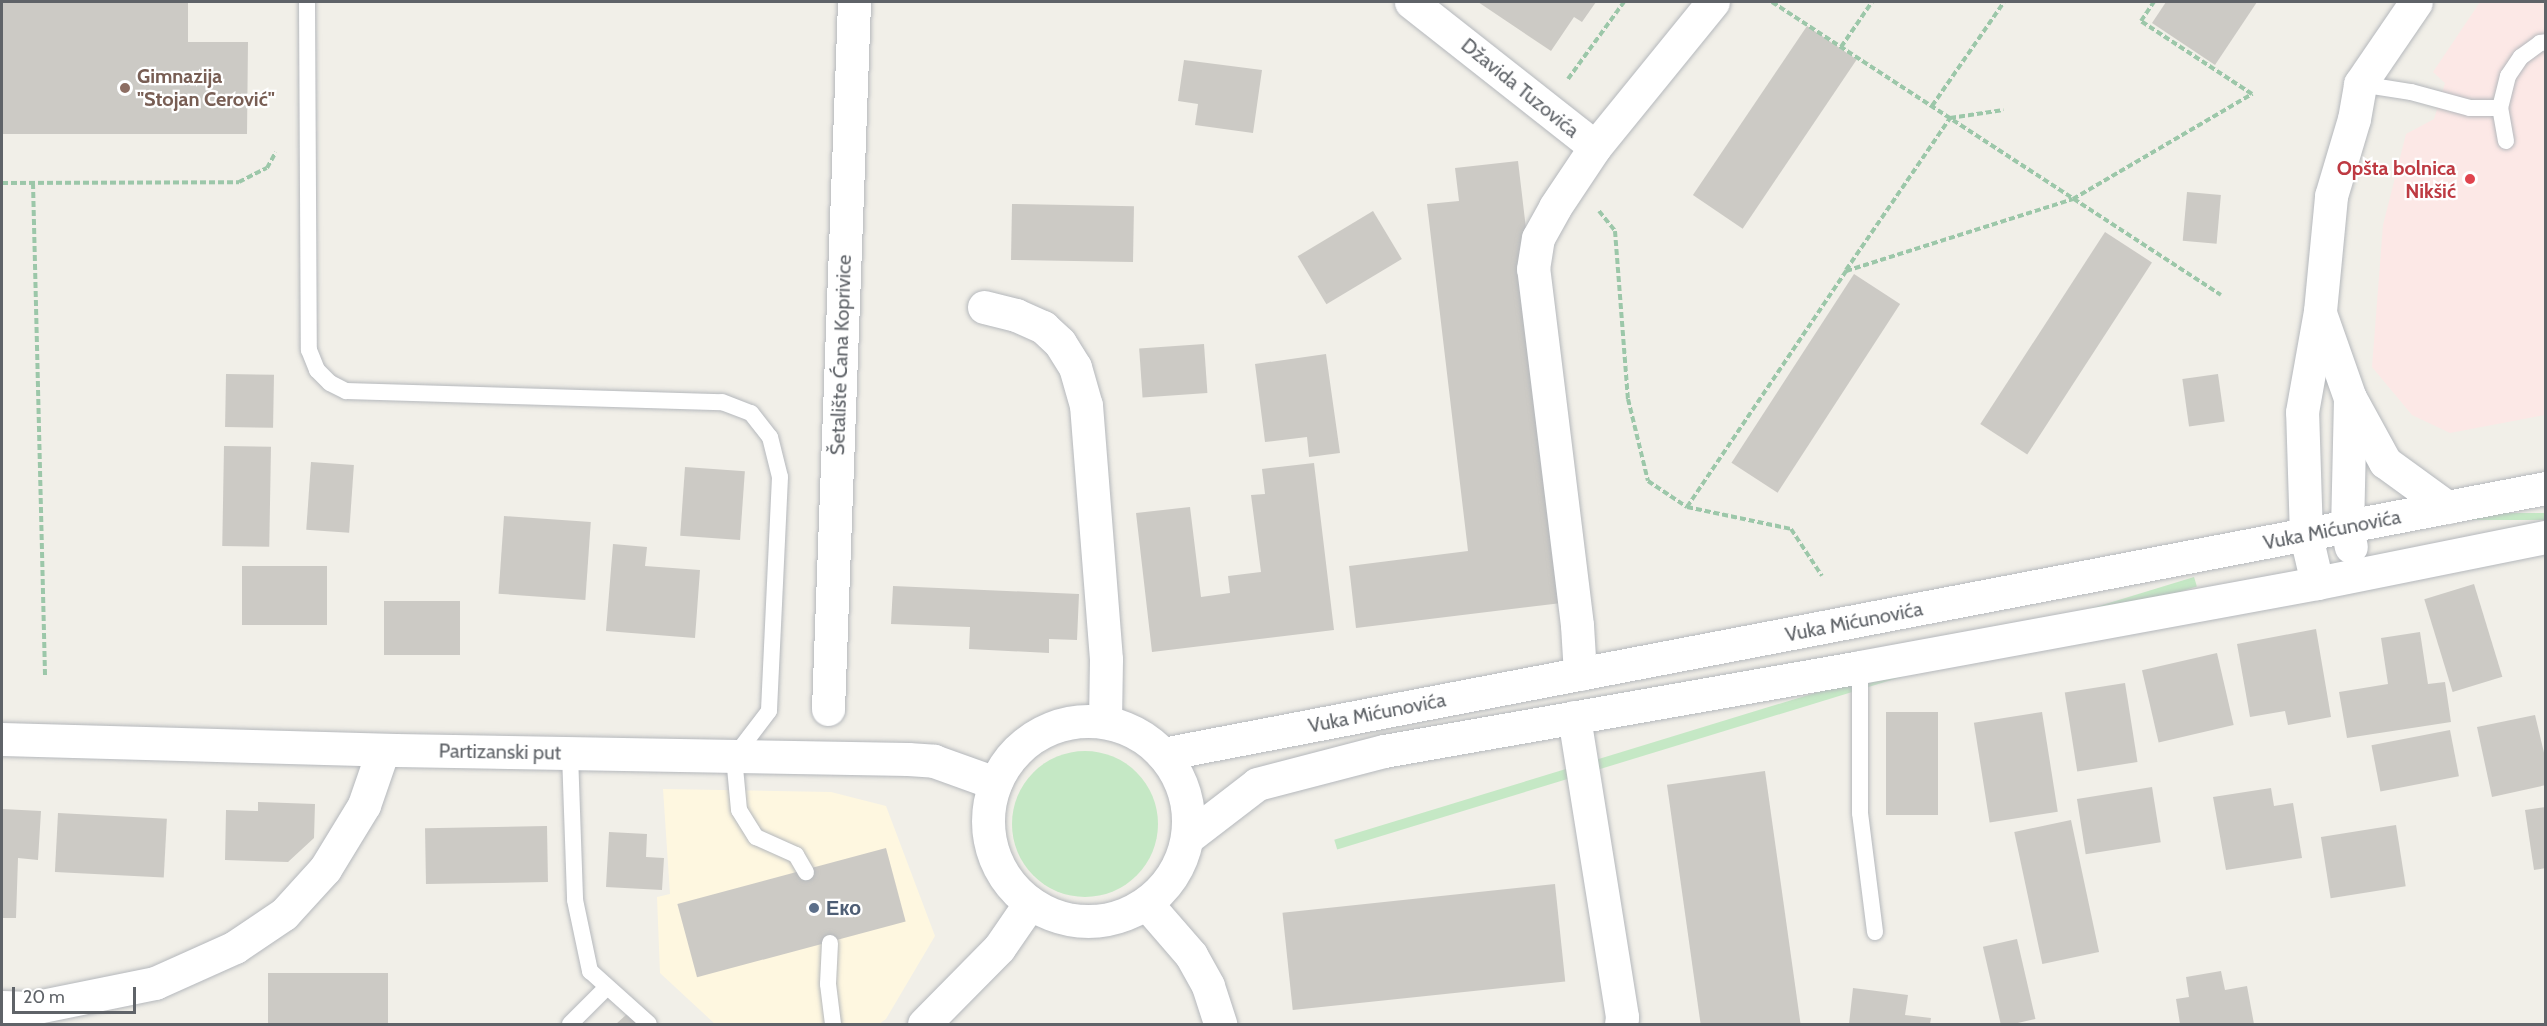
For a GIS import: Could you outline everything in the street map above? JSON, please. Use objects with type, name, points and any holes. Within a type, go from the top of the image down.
[{"type":"street","name":"Šetalište Ćana Koprivice","points":[[828,709],[854,2]]},
{"type":"street","name":"Džavida Tuzovića","points":[[1411,2],[1595,147],[1713,2]]},
{"type":"street","points":[[2317,583],[2307,536],[2302,411],[2320,311],[2331,196],[2354,118],[2360,84],[2416,2]]},
{"type":"street","points":[[1580,674],[1577,624],[1533,269],[1538,238],[1573,178],[1595,147]]},
{"type":"street","points":[[984,308],[1016,315],[1042,327],[1060,343],[1075,367],[1086,405],[1106,659],[1105,722]]},
{"type":"street","points":[[2320,311],[2350,398],[2385,462],[2447,507]]},
{"type":"street","points":[[2350,398],[2347,527],[2357,574]]},
{"type":"street","name":"Vuka Mićunovića","points":[[1163,754],[2307,536],[2546,488]]},
{"type":"street","name":"Vuka Mićunovića","points":[[1187,838],[1257,784],[1384,751],[2317,583],[2546,537]]},
{"type":"street","points":[[1574,717],[1623,1017],[1621,1024]]},
{"type":"street","points":[[1082,721],[1105,722],[1146,739],[1163,754],[1176,772],[1184,793],[1188,815],[1187,838],[1181,859],[1170,879],[1146,903],[1116,918],[1071,921],[1050,914],[1030,903],[1007,879],[992,849],[988,826],[989,804],[995,783],[1006,764],[1021,747],[1039,734],[1060,725],[1082,721]]},
{"type":"street","name":"Partizanski put","points":[[2,740],[934,761],[961,768],[995,783]]},
{"type":"street","points":[[2,1006],[33,1008],[155,983],[235,947],[284,914],[326,869],[364,806],[383,750]]},
{"type":"street","points":[[924,1024],[999,948],[1030,903]]},
{"type":"street","points":[[1146,903],[1191,955],[1208,987],[1220,1024]]},
{"type":"lane","points":[[307,2],[309,350],[317,370],[330,383],[346,391],[722,402],[751,413],[770,437],[780,477],[769,711],[734,757],[739,810],[756,837],[796,855],[806,872]]},
{"type":"lane","points":[[2506,141],[2500,108],[2508,76],[2522,57],[2540,43],[2546,42]]},
{"type":"lane","points":[[2360,84],[2411,92],[2470,108],[2500,108]]},
{"type":"lane","points":[[1860,667],[1860,813],[1875,932]]},
{"type":"lane","points":[[570,754],[575,900],[590,971],[649,1024]]},
{"type":"lane","points":[[830,943],[828,984],[833,1024]]},
{"type":"lane","points":[[570,1024],[608,987]]},
{"type":"path","points":[[1547,108],[1624,2]]},
{"type":"path","points":[[1772,2],[2221,295]]},
{"type":"path","points":[[1841,47],[1872,2]]},
{"type":"path","points":[[1932,106],[2004,2]]},
{"type":"path","points":[[1846,271],[2073,199],[2252,94],[2141,21],[2154,2]]},
{"type":"path","points":[[1687,507],[1950,118],[2003,110]]},
{"type":"path","points":[[2,183],[239,182],[267,168],[278,148]]},
{"type":"path","points":[[1573,178],[1615,231],[1628,399],[1648,481],[1687,507],[1791,529],[1822,576]]},
{"type":"path","points":[[33,183],[45,676]]},
{"type":"shaded area","name":"Opšta bolnica Nikšić","points":[[2480,2],[2545,2],[2545,415],[2450,433],[2412,415],[2372,367],[2383,225],[2406,134],[2434,119],[2445,83],[2433,72]]},
{"type":"shaded area","points":[[663,789],[831,792],[886,806],[935,936],[886,1019],[879,1024],[715,1024],[660,973],[657,897],[670,894]]},
{"type":"green space","points":[[2469,513],[2545,513],[2545,520],[2469,520]]},
{"type":"green space","points":[[2194,577],[2197,587],[1337,849],[1334,840]]},
{"type":"green space","points":[[1085,751],[1113,756],[1137,772],[1153,796],[1158,824],[1153,852],[1137,876],[1113,892],[1085,897],[1057,892],[1033,876],[1017,852],[1012,824],[1017,796],[1033,772],[1057,756]]},
{"type":"building","name":"Gimnazija \"Stojan Cerović\"","points":[[2,2],[188,2],[188,42],[248,42],[247,134],[2,134]]},
{"type":"building","points":[[1478,2],[1596,2],[1582,22],[1574,17],[1551,51]]},
{"type":"building","points":[[2166,2],[2257,2],[2215,65],[2152,23]]},
{"type":"building","points":[[1807,26],[1857,60],[1743,229],[1693,195]]},
{"type":"building","points":[[1184,60],[1262,70],[1253,133],[1195,125],[1198,104],[1178,101]]},
{"type":"building","points":[[1518,161],[1570,602],[1356,628],[1349,566],[1468,551],[1427,204],[1459,201],[1455,168]]},
{"type":"building","points":[[2187,192],[2221,195],[2217,244],[2183,241]]},
{"type":"building","points":[[1012,204],[1134,206],[1133,262],[1011,260]]},
{"type":"building","points":[[1373,211],[1402,259],[1326,304],[1298,256]]},
{"type":"building","points":[[2105,232],[2152,262],[2027,455],[1980,424]]},
{"type":"building","points":[[1854,274],[1900,304],[1778,493],[1731,463]]},
{"type":"building","points":[[1204,344],[1207,393],[1143,397],[1139,349]]},
{"type":"building","points":[[1326,354],[1340,453],[1309,457],[1307,437],[1265,442],[1255,364]]},
{"type":"building","points":[[226,374],[274,375],[273,428],[225,427]]},
{"type":"building","points":[[2218,374],[2225,422],[2189,427],[2182,379]]},
{"type":"building","points":[[224,446],[271,447],[269,547],[222,546]]},
{"type":"building","points":[[311,462],[354,465],[349,533],[306,530]]},
{"type":"building","points":[[1314,463],[1334,630],[1152,652],[1136,513],[1190,507],[1201,597],[1230,593],[1228,576],[1261,572],[1251,495],[1265,494],[1262,469]]},
{"type":"building","points":[[685,467],[745,471],[740,540],[680,536]]},
{"type":"building","points":[[504,516],[591,522],[585,600],[499,594]]},
{"type":"building","points":[[613,544],[647,547],[645,566],[700,570],[695,638],[606,631]]},
{"type":"building","points":[[242,566],[327,566],[327,625],[242,625]]},
{"type":"building","points":[[2474,584],[2502,677],[2453,692],[2424,599]]},
{"type":"building","points":[[893,586],[1079,594],[1077,640],[1049,639],[1049,653],[969,649],[970,627],[891,624]]},
{"type":"building","points":[[384,601],[460,601],[460,655],[384,655]]},
{"type":"building","points":[[2316,629],[2331,717],[2288,725],[2285,711],[2250,717],[2237,644]]},
{"type":"building","points":[[2420,632],[2428,684],[2445,682],[2451,722],[2347,738],[2339,692],[2388,684],[2381,638]]},
{"type":"building","points":[[2217,653],[2234,725],[2159,742],[2142,670]]},
{"type":"building","points":[[2125,683],[2138,762],[2077,772],[2065,693]]},
{"type":"building","points":[[1886,712],[1938,712],[1938,815],[1886,815]]},
{"type":"building","points":[[2042,712],[2058,812],[1990,823],[1974,723]]},
{"type":"building","points":[[2535,715],[2546,761],[2546,785],[2492,797],[2477,727]]},
{"type":"building","points":[[2450,730],[2459,776],[2380,791],[2371,745]]},
{"type":"building","points":[[1765,771],[1800,1024],[1701,1024],[1667,785]]},
{"type":"building","points":[[2152,787],[2161,842],[2086,854],[2077,799]]},
{"type":"building","points":[[2271,788],[2274,806],[2293,803],[2302,858],[2226,870],[2213,797]]},
{"type":"building","points":[[258,802],[315,804],[314,838],[288,862],[225,860],[226,810],[258,811]]},
{"type":"building","points":[[2546,807],[2546,868],[2534,870],[2525,810]]},
{"type":"building","points":[[2,809],[41,811],[38,860],[18,858],[16,918],[2,918]]},
{"type":"building","points":[[58,813],[167,819],[164,878],[55,872]]},
{"type":"building","points":[[2071,820],[2099,952],[2042,964],[2014,832]]},
{"type":"building","points":[[2396,825],[2406,886],[2331,898],[2321,837]]},
{"type":"building","points":[[547,826],[548,882],[426,884],[425,828]]},
{"type":"building","points":[[609,832],[647,834],[646,857],[664,858],[662,890],[606,887]]},
{"type":"building","points":[[886,848],[906,921],[697,977],[677,904]]},
{"type":"building","points":[[1555,884],[1565,981],[1293,1010],[1283,913]]},
{"type":"building","points":[[2017,939],[2035,1019],[2013,1024],[2001,1024],[1983,947]]},
{"type":"building","points":[[2221,971],[2225,990],[2247,986],[2254,1024],[2180,1024],[2176,999],[2189,997],[2186,977]]},
{"type":"building","points":[[268,973],[388,973],[388,1024],[268,1024]]},
{"type":"building","points":[[1853,988],[1908,995],[1905,1015],[1931,1018],[1930,1024],[1849,1024]]},
{"type":"building","points":[[627,1014],[638,1024],[616,1024]]},
{"type":"place","name":"Gimnazija \"Stojan Cerović\"","points":[[125,88]]},
{"type":"place","name":"Opšta bolnica Nikšić","points":[[2470,179]]},
{"type":"place","name":"Еко","points":[[814,908]]}]
